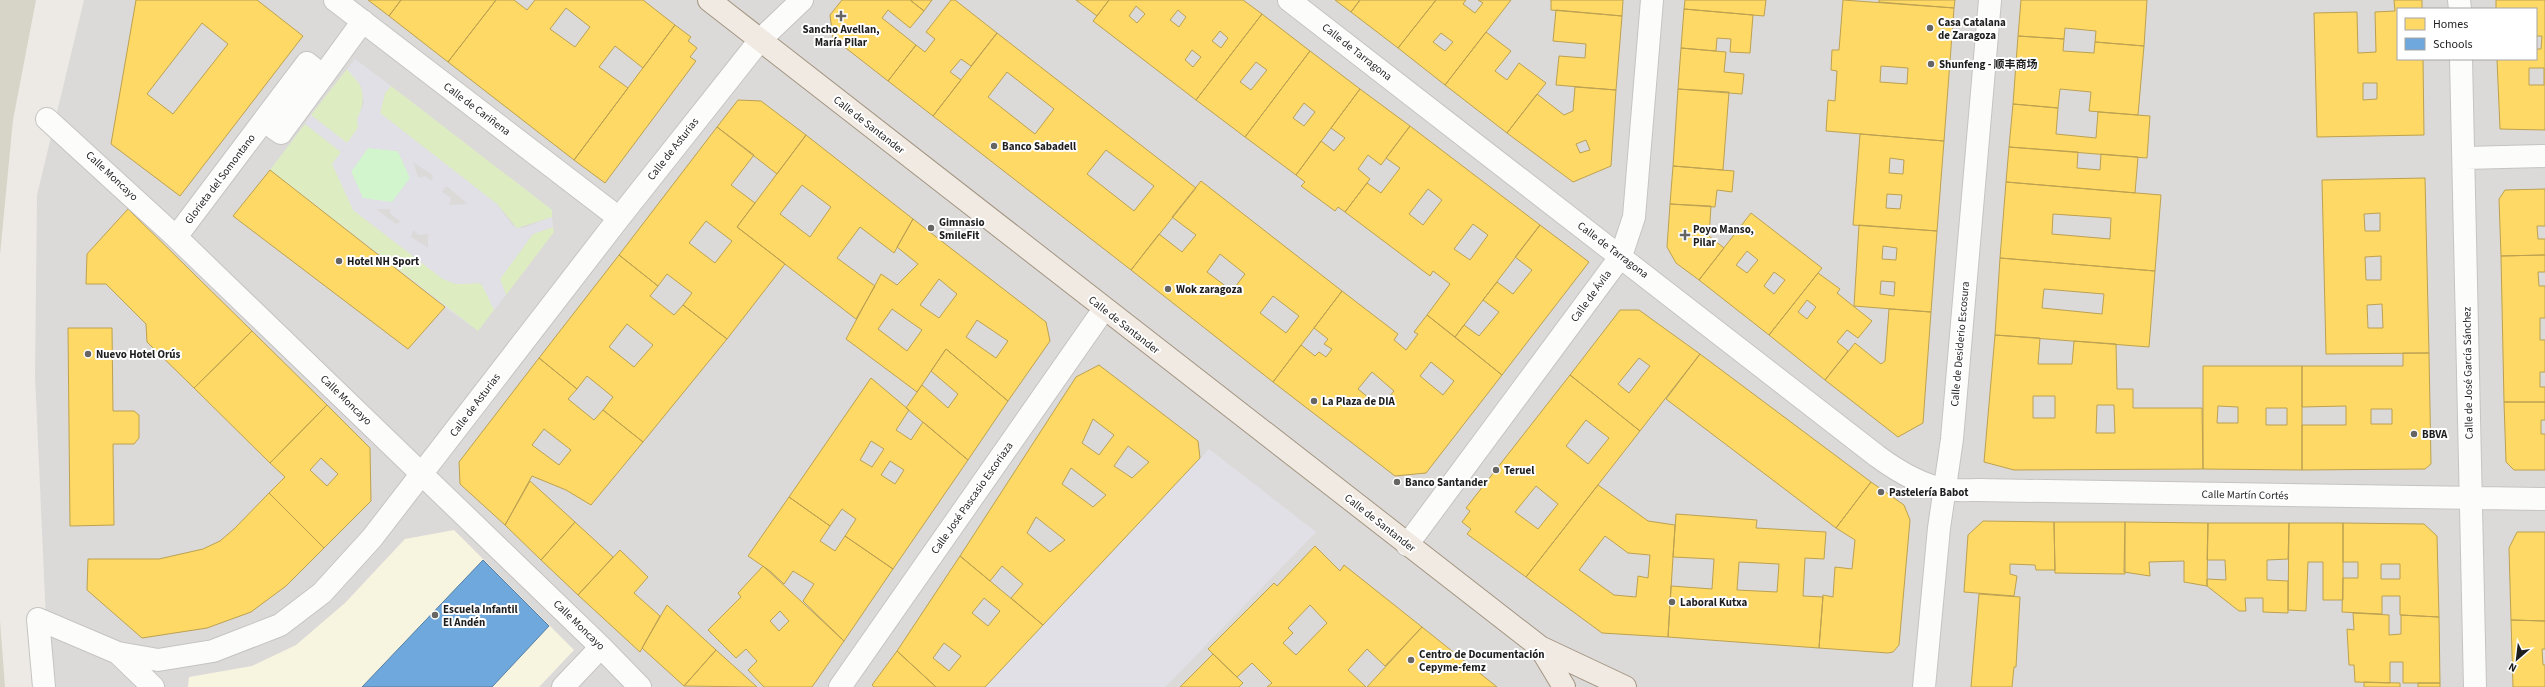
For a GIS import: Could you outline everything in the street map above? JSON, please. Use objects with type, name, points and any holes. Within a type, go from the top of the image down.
[{"type":"main road","name":"Calle de Santander","points":[[709,0],[1407,545],[1540,647]]},
{"type":"main road","points":[[1540,647],[1564,687]]},
{"type":"main road","points":[[1540,647],[1625,687]]},
{"type":"street","name":"Calle de Cariñena","points":[[335,0],[619,218]]},
{"type":"street","name":"Calle de Asturias","points":[[118,653],[158,660],[213,651],[280,625],[322,593],[372,538],[423,474],[619,218],[760,40],[802,0]]},
{"type":"street","name":"Calle de Tarragona","points":[[1289,0],[1877,456],[1892,467],[1928,484],[1944,489]]},
{"type":"street","name":"Calle de Ávila","points":[[1407,545],[1621,256],[1634,217],[1652,0]]},
{"type":"street","name":"Calle de Desiderio Escosura","points":[[1924,687],[1944,489],[1952,438],[1990,0]]},
{"type":"street","name":"Glorieta del Somontano","points":[[176,237],[307,64],[323,76],[363,21]]},
{"type":"street","name":"Calle de José García Sánchez","points":[[2461,60],[2465,158],[2475,687]]},
{"type":"street","name":"Calle Moncayo","points":[[47,119],[176,237],[423,474],[601,647],[640,687]]},
{"type":"street","points":[[2465,158],[2545,156]]},
{"type":"street","name":"Calle José Pascasio Escoriaza","points":[[840,687],[1104,309]]},
{"type":"street","name":"Calle Martín Cortés","points":[[1944,489],[2471,499],[2545,499]]},
{"type":"street","points":[[44,687],[38,619],[118,653],[153,687]]},
{"type":"street","points":[[563,687],[601,647]]},
{"type":"shaded area","points":[[0,0],[36,0],[13,120],[0,255]]},
{"type":"shaded area","points":[[84,0],[2545,0],[2545,687],[49,687],[35,376],[37,195]]},
{"type":"shaded area","points":[[355,59],[391,86],[385,93],[380,113],[497,204],[513,226],[523,228],[552,217],[553,227],[533,234],[500,279],[506,295],[494,310],[481,283],[456,284],[443,279],[353,210],[332,164],[341,152],[305,124],[311,115],[347,143],[358,128],[357,119],[364,103],[361,86],[347,69]],"holes":[[[368,148],[398,151],[410,178],[392,202],[363,198],[351,172]],[[413,162],[433,175],[432,181],[424,176],[421,178],[418,177]],[[445,187],[448,187],[468,204],[449,205],[451,198],[442,192]],[[376,209],[390,209],[390,213],[401,222],[396,224]],[[413,230],[419,235],[428,234],[428,248],[411,237]]]},
{"type":"shaded area","points":[[270,170],[478,331],[445,307]]},
{"type":"shaded area","points":[[1209,449],[1316,532],[1165,687],[985,687]]},
{"type":"shaded area","name":"Escuela Infantil El Andén","points":[[454,530],[574,650],[539,687],[188,687],[189,677],[252,666],[296,645],[345,603],[405,539]]},
{"type":"shaded area","points":[[0,620],[1,634],[5,687],[0,687]]},
{"type":"shaded area","points":[[592,674],[605,687],[580,687]]},
{"type":"green space","points":[[347,69],[360,85],[363,97],[358,128],[347,143],[311,115]]},
{"type":"green space","points":[[391,86],[552,210],[552,217],[517,228],[497,204],[380,113],[385,93]]},
{"type":"green space","points":[[305,124],[341,152],[353,210],[443,279],[456,284],[478,283],[483,285],[494,310],[478,331],[270,170]]},
{"type":"green space","points":[[368,148],[398,151],[410,178],[392,203],[363,199],[351,171]]},
{"type":"green space","points":[[553,227],[554,232],[506,295],[500,279],[533,234]]},
{"type":"building: Homes","points":[[136,0],[257,0],[303,36],[180,196],[111,144]],"holes":[[[202,23],[228,44],[173,114],[147,94]]]},
{"type":"building: Homes","points":[[368,0],[401,0],[389,16]]},
{"type":"building: Homes","points":[[401,0],[496,0],[448,62],[389,16]]},
{"type":"building: Homes","points":[[496,0],[514,0],[527,10],[535,0],[643,0],[675,25],[643,68],[615,46],[599,67],[628,88],[574,160],[448,62]],"holes":[[[566,8],[590,27],[575,47],[550,29]]]},
{"type":"building: Homes","points":[[842,0],[910,0],[924,11],[910,28],[888,10],[882,18],[916,45],[888,81],[833,38],[830,15]]},
{"type":"building: Homes","points":[[910,0],[932,0],[924,11]]},
{"type":"building: Homes","points":[[951,0],[955,0],[997,33],[971,66],[961,59],[950,72],[961,80],[933,116],[888,81],[916,45],[925,52],[935,39],[926,32]]},
{"type":"building: Homes","points":[[1076,0],[1109,0],[1097,16]]},
{"type":"building: Homes","points":[[1109,0],[1243,0],[1262,14],[1196,100],[1093,21]],"holes":[[[1136,6],[1145,14],[1137,23],[1129,16]],[[1178,10],[1186,17],[1179,27],[1170,20]],[[1220,31],[1228,38],[1221,48],[1212,41]],[[1192,50],[1201,57],[1193,67],[1185,60]]]},
{"type":"building: Homes","points":[[1335,0],[1360,0],[1351,12]]},
{"type":"building: Homes","points":[[1360,0],[1436,0],[1398,48],[1351,12]]},
{"type":"building: Homes","points":[[1436,0],[1466,0],[1463,4],[1475,13],[1483,3],[1478,0],[1511,0],[1445,85],[1398,48]],"holes":[[[1441,33],[1453,42],[1445,51],[1433,42]]]},
{"type":"building: Homes","points":[[1551,0],[1623,0],[1622,16],[1551,10]]},
{"type":"building: Homes","points":[[1685,0],[1766,0],[1764,16],[1684,9]]},
{"type":"building: Homes","points":[[1843,0],[1954,8],[1944,141],[1826,131],[1828,100],[1835,101],[1837,71],[1831,70],[1832,50],[1839,50]],"holes":[[[1881,66],[1908,68],[1907,84],[1880,82]]]},
{"type":"building: Homes","points":[[1879,0],[1955,0],[1954,8],[1879,2]]},
{"type":"building: Homes","points":[[2021,0],[2147,0],[2144,46],[2095,42],[2096,31],[2065,28],[2064,39],[2018,36]]},
{"type":"building: Homes","points":[[2394,0],[2422,0],[2422,8],[2397,8],[2397,60],[2423,60],[2424,135],[2317,137],[2314,13],[2357,12],[2358,53],[2376,52],[2375,12],[2395,11]],"holes":[[[2363,83],[2377,83],[2377,99],[2363,100]]]},
{"type":"building: Homes","points":[[2496,0],[2545,0],[2545,130],[2500,129],[2497,60],[2537,60],[2537,49],[2541,49],[2542,36],[2537,36],[2537,8],[2496,8]],"holes":[[[2529,68],[2544,68],[2544,85],[2529,85]]]},
{"type":"building: Homes","points":[[1684,9],[1753,15],[1750,53],[1730,52],[1731,39],[1717,38],[1716,51],[1681,48]]},
{"type":"building: Homes","points":[[1556,10],[1622,16],[1616,90],[1556,85],[1559,56],[1585,58],[1586,44],[1553,41]]},
{"type":"building: Homes","points":[[1262,14],[1310,51],[1245,137],[1196,100]],"holes":[[[1256,62],[1267,70],[1251,90],[1240,82]]]},
{"type":"building: Homes","points":[[675,25],[691,37],[688,41],[697,48],[690,57],[696,61],[605,183],[574,160]]},
{"type":"building: Homes","points":[[1486,32],[1511,51],[1495,71],[1507,80],[1519,63],[1546,83],[1507,133],[1445,85]]},
{"type":"building: Homes","points":[[997,33],[1196,188],[1131,270],[933,116]],"holes":[[[1007,72],[1054,109],[1035,134],[988,97]],[[1106,150],[1154,186],[1134,211],[1087,174]]]},
{"type":"building: Homes","points":[[2018,36],[2064,39],[2063,51],[2094,53],[2095,42],[2144,46],[2138,115],[2089,111],[2091,92],[2060,89],[2058,108],[2013,104]]},
{"type":"building: Homes","points":[[1681,48],[1726,52],[1724,72],[1744,74],[1742,94],[1678,89]]},
{"type":"building: Homes","points":[[1310,51],[1360,89],[1296,175],[1245,137]],"holes":[[[1304,103],[1315,112],[1304,126],[1293,118]]]},
{"type":"building: Homes","points":[[1575,87],[1616,90],[1611,166],[1573,182],[1507,133],[1537,94],[1564,115],[1573,111]],"holes":[[[1586,140],[1590,150],[1580,153],[1576,144]]]},
{"type":"building: Homes","points":[[1360,89],[1410,126],[1381,165],[1368,155],[1358,169],[1370,179],[1345,212],[1338,207],[1335,211],[1301,186],[1305,182],[1296,175],[1321,141],[1334,151],[1345,138],[1331,128]]},
{"type":"building: Homes","points":[[1678,89],[1729,92],[1723,170],[1673,166]]},
{"type":"building: Homes","points":[[738,100],[761,101],[806,135],[777,174],[717,127]]},
{"type":"building: Homes","points":[[2013,104],[2058,108],[2056,134],[2096,138],[2098,112],[2150,116],[2147,158],[2009,147]]},
{"type":"building: Homes","points":[[1410,126],[1540,225],[1455,337],[1427,315],[1450,284],[1433,271],[1430,276],[1345,212],[1367,183],[1381,193],[1400,168],[1386,158]],"holes":[[[1428,189],[1442,200],[1423,225],[1409,214]],[[1473,224],[1488,235],[1470,260],[1454,249]]]},
{"type":"building: Homes","points":[[717,127],[754,155],[731,185],[755,203],[737,227],[785,264],[727,339],[683,305],[692,293],[667,274],[658,286],[619,255]],"holes":[[[706,221],[732,241],[715,263],[689,243]]]},
{"type":"building: Homes","points":[[1860,134],[1944,141],[1937,231],[1853,225]],"holes":[[[1890,158],[1904,160],[1903,174],[1889,173]],[[1887,194],[1902,195],[1900,209],[1886,208]]]},
{"type":"building: Homes","points":[[806,135],[913,219],[894,253],[860,227],[837,258],[875,286],[856,319],[737,227]],"holes":[[[802,185],[831,207],[810,237],[780,214]]]},
{"type":"building: Homes","points":[[2009,147],[2078,152],[2077,168],[2100,170],[2101,154],[2138,157],[2135,193],[2006,182]]},
{"type":"building: Homes","points":[[1673,166],[1734,171],[1732,192],[1717,190],[1715,207],[1670,204]]},
{"type":"building: Homes","name":"Hotel NH Sport","points":[[270,170],[445,307],[408,349],[233,216]]},
{"type":"building: Homes","points":[[2425,178],[2429,353],[2326,354],[2322,180]],"holes":[[[2380,213],[2380,231],[2365,231],[2364,214]],[[2381,256],[2381,280],[2366,280],[2365,257]],[[2382,304],[2383,328],[2368,328],[2367,305]]]},
{"type":"building: Homes","points":[[1201,181],[1342,291],[1273,382],[1131,270],[1159,234],[1182,252],[1196,235],[1172,217]],"holes":[[[1220,254],[1245,274],[1232,291],[1207,272]],[[1273,296],[1299,316],[1286,333],[1260,313]]]},
{"type":"building: Homes","points":[[2006,182],[2161,195],[2155,271],[2000,258]],"holes":[[[2053,214],[2111,218],[2110,239],[2052,234]]]},
{"type":"building: Homes","points":[[2545,189],[2545,226],[2537,226],[2538,239],[2545,239],[2545,255],[2501,256],[2499,199],[2505,190]]},
{"type":"building: Homes","points":[[1670,204],[1711,206],[1709,236],[1724,248],[1699,280],[1676,263],[1667,247]]},
{"type":"building: Homes","points":[[128,209],[252,331],[194,388],[147,342],[146,324],[106,284],[86,284],[87,254]]},
{"type":"building: Homes","points":[[1751,213],[1822,268],[1769,335],[1699,280]],"holes":[[[1747,251],[1758,260],[1747,273],[1736,265]],[[1774,272],[1785,280],[1774,294],[1764,286]]]},
{"type":"building: Homes","points":[[913,219],[1046,322],[1050,341],[1008,401],[946,349],[917,392],[846,339],[881,274],[897,285],[918,264],[897,247]],"holes":[[[939,279],[957,294],[939,318],[920,305]],[[892,309],[922,330],[907,351],[878,329]],[[977,320],[1008,341],[996,358],[966,337]]]},
{"type":"building: Homes","points":[[1540,225],[1589,262],[1502,375],[1455,337],[1464,325],[1479,336],[1499,312],[1483,300],[1497,282],[1513,294],[1532,270],[1515,257]]},
{"type":"building: Homes","points":[[1859,225],[1937,231],[1931,312],[1854,306]],"holes":[[[1883,246],[1897,248],[1896,260],[1882,259]],[[1881,281],[1895,282],[1894,296],[1880,294]]]},
{"type":"building: Homes","points":[[619,255],[658,286],[650,296],[674,315],[683,305],[727,339],[643,442],[603,410],[613,397],[587,376],[577,389],[539,358]],"holes":[[[627,324],[653,345],[634,367],[609,347]]]},
{"type":"building: Homes","points":[[2545,255],[2545,272],[2538,272],[2539,286],[2545,286],[2545,318],[2540,318],[2540,340],[2545,340],[2545,372],[2540,372],[2540,387],[2545,387],[2545,402],[2504,402],[2501,256]]},
{"type":"building: Homes","points":[[2000,258],[2155,271],[2149,347],[1995,335]],"holes":[[[2044,289],[2104,294],[2102,314],[2042,308]]]},
{"type":"building: Homes","points":[[1818,273],[1840,289],[1837,293],[1872,321],[1858,338],[1847,330],[1837,342],[1848,351],[1825,380],[1769,335]],"holes":[[[1807,300],[1816,307],[1807,319],[1798,312]]]},
{"type":"building: Homes","points":[[1342,291],[1398,334],[1394,340],[1406,350],[1418,334],[1414,332],[1427,315],[1502,375],[1426,473],[1395,476],[1273,382],[1301,345],[1315,356],[1319,352],[1326,357],[1332,349],[1324,344],[1328,339],[1314,328]],"holes":[[[1431,362],[1454,381],[1443,395],[1420,376]],[[1372,372],[1394,391],[1384,403],[1379,399],[1376,404],[1358,389]]]},
{"type":"building: Homes","points":[[1889,309],[1931,312],[1923,423],[1898,437],[1825,380],[1855,343],[1881,364],[1885,361]]},
{"type":"building: Homes","points":[[1620,310],[1639,310],[1700,354],[1640,431],[1570,375]],"holes":[[[1639,358],[1650,366],[1629,393],[1618,384]]]},
{"type":"building: Homes","points":[[68,328],[112,328],[113,411],[134,411],[139,415],[139,438],[134,444],[113,444],[114,525],[70,526]]},
{"type":"building: Homes","points":[[252,331],[327,405],[270,463],[194,388]]},
{"type":"building: Homes","points":[[1995,335],[2040,338],[2038,364],[2072,364],[2074,341],[2116,344],[2117,389],[2133,389],[2133,408],[2202,408],[2203,469],[2014,470],[1984,462]],"holes":[[[2033,396],[2055,396],[2055,418],[2033,418]],[[2097,405],[2114,405],[2115,433],[2096,433]]]},
{"type":"building: Homes","points":[[946,349],[1008,401],[968,460],[906,408],[922,385],[948,408],[958,394],[931,371]]},
{"type":"building: Homes","points":[[2403,353],[2429,353],[2431,464],[2425,469],[2302,470],[2302,425],[2346,425],[2346,406],[2302,407],[2302,366],[2403,366]],"holes":[[[2371,409],[2392,409],[2392,424],[2371,424]]]},
{"type":"building: Homes","points":[[1700,354],[1871,482],[1836,528],[1666,399]]},
{"type":"building: Homes","points":[[539,358],[577,389],[568,399],[594,420],[603,410],[643,442],[591,505],[566,490],[532,476],[505,525],[460,484],[459,462]],"holes":[[[544,429],[571,450],[559,465],[532,445]]]},
{"type":"building: Homes","points":[[1099,365],[1198,441],[1200,458],[1043,625],[1011,598],[1023,584],[1002,566],[990,581],[960,556],[1076,377]],"holes":[[[1093,419],[1114,435],[1099,455],[1082,443]],[[1128,446],[1149,462],[1132,478],[1114,466]],[[1071,468],[1106,495],[1093,507],[1062,484]],[[1036,517],[1065,540],[1050,552],[1027,533]]]},
{"type":"building: Homes","points":[[2203,366],[2302,366],[2302,470],[2203,469]],"holes":[[[2218,406],[2238,407],[2238,423],[2217,423]],[[2266,408],[2287,408],[2287,425],[2266,425]]]},
{"type":"building: Homes","points":[[1570,375],[1640,431],[1526,577],[1467,534],[1471,529],[1462,522],[1470,511],[1466,508]],"holes":[[[1586,420],[1609,438],[1588,464],[1566,446]],[[1536,486],[1558,504],[1538,529],[1515,512]]]},
{"type":"building: Homes","points":[[871,378],[909,410],[896,430],[911,440],[923,422],[968,460],[893,569],[845,536],[856,519],[842,509],[830,526],[789,497]],"holes":[[[871,441],[884,449],[872,467],[860,460]],[[890,461],[904,470],[895,484],[881,475]]]},
{"type":"building: Homes","points":[[2504,402],[2545,402],[2545,420],[2541,420],[2541,434],[2545,434],[2545,470],[2514,470],[2506,462]]},
{"type":"building: Homes","points":[[327,405],[370,448],[371,501],[324,548],[269,493],[285,477],[270,463]],"holes":[[[321,458],[338,474],[327,486],[310,470]]]},
{"type":"building: Homes","points":[[530,481],[575,522],[541,560],[505,525]]},
{"type":"building: Homes","points":[[1871,482],[1904,505],[1910,520],[1899,645],[1893,652],[1888,653],[1819,648],[1823,595],[1833,597],[1835,567],[1852,569],[1855,540],[1836,528]]},
{"type":"building: Homes","points":[[1598,485],[1648,521],[1675,525],[1668,637],[1602,633],[1526,577]],"holes":[[[1605,536],[1628,553],[1650,555],[1648,578],[1638,576],[1636,597],[1614,595],[1579,570]]]},
{"type":"building: Homes","points":[[269,493],[324,548],[286,586],[251,612],[207,628],[142,638],[87,590],[88,559],[159,559],[203,549],[220,541],[234,529]]},
{"type":"building: Homes","points":[[789,497],[830,526],[820,541],[835,551],[845,536],[893,569],[844,641],[803,601],[814,584],[793,571],[784,584],[770,571],[748,556]]},
{"type":"building: Homes","points":[[1676,514],[1757,520],[1756,528],[1826,532],[1824,559],[1805,558],[1803,596],[1823,597],[1819,648],[1668,637],[1671,586],[1712,589],[1714,559],[1673,557]],"holes":[[[1739,562],[1779,564],[1777,592],[1737,590]]]},
{"type":"building: Homes","points":[[1983,521],[2054,522],[2055,570],[2036,570],[2035,565],[2010,564],[2010,574],[2017,576],[2014,596],[1964,592],[1968,535]]},
{"type":"building: Homes","points":[[575,522],[613,557],[578,595],[541,560]]},
{"type":"building: Homes","points":[[2054,522],[2125,522],[2125,574],[2055,573]]},
{"type":"building: Homes","points":[[2125,522],[2208,523],[2207,586],[2184,582],[2184,561],[2149,562],[2150,576],[2124,572]]},
{"type":"building: Homes","points":[[2208,523],[2289,523],[2288,559],[2267,560],[2267,580],[2288,581],[2288,613],[2263,612],[2263,598],[2245,598],[2246,611],[2239,611],[2207,586],[2207,579],[2226,580],[2225,560],[2207,560]]},
{"type":"building: Homes","points":[[2289,523],[2343,523],[2343,600],[2323,600],[2323,562],[2308,562],[2306,611],[2288,610]]},
{"type":"building: Homes","points":[[2343,523],[2424,524],[2437,536],[2439,617],[2400,615],[2400,596],[2382,596],[2382,614],[2342,612],[2343,578],[2358,578],[2358,562],[2343,562]],"holes":[[[2381,564],[2400,564],[2400,579],[2381,579]]]},
{"type":"building: Homes","points":[[2517,532],[2545,532],[2545,621],[2511,620],[2509,548]]},
{"type":"building: Homes","points":[[1315,546],[1340,571],[1344,565],[1422,627],[1385,666],[1367,649],[1348,670],[1366,687],[1267,687],[1272,683],[1252,663],[1237,677],[1208,649],[1274,583],[1277,586]],"holes":[[[1310,605],[1327,623],[1296,655],[1283,643],[1293,633],[1288,628]]]},
{"type":"building: Homes","points":[[620,550],[648,577],[634,593],[660,616],[640,652],[578,595]]},
{"type":"building: Homes","points":[[960,556],[1043,625],[985,687],[936,687],[897,651]],"holes":[[[984,598],[1000,611],[988,626],[972,613]],[[944,643],[961,656],[949,671],[933,658]]]},
{"type":"building: Homes","points":[[763,566],[844,641],[812,687],[764,687],[748,670],[757,661],[746,649],[736,658],[708,630],[741,597],[738,593]],"holes":[[[780,611],[789,621],[779,631],[770,621]]]},
{"type":"building: Homes","points":[[1979,594],[2020,597],[2016,667],[2014,667],[2012,687],[1971,687]]},
{"type":"building: Homes","points":[[667,605],[716,650],[684,686],[642,648]]},
{"type":"building: Homes","points":[[2353,613],[2389,615],[2389,635],[2401,634],[2401,615],[2439,617],[2440,683],[2403,683],[2403,662],[2390,662],[2390,683],[2355,682],[2354,665],[2349,665],[2347,629],[2354,630]]},
{"type":"building: Homes","points":[[2511,620],[2545,621],[2545,649],[2542,649],[2543,665],[2545,665],[2545,687],[2513,687]]},
{"type":"building: Homes","points":[[1422,627],[1497,687],[1367,687]]},
{"type":"building: Homes","points":[[716,650],[757,687],[684,686]]},
{"type":"building: Homes","points":[[897,651],[936,687],[874,687],[872,685]]},
{"type":"building: Homes","points":[[1213,654],[1243,683],[1239,687],[1180,687]]},
{"type":"building: Homes","points":[[2364,682],[2400,683],[2400,687],[2364,687]]},
{"type":"building: Homes","points":[[2418,683],[2440,683],[2440,687],[2418,687]]},
{"type":"building: Schools","points":[[483,560],[549,626],[492,687],[362,687]]},
{"type":"place","name":"Sancho Avellan, María Pilar","points":[[841,16]]},
{"type":"place","name":"Casa Catalana de Zaragoza","points":[[1930,28]]},
{"type":"place","name":"Shunfeng - 顺丰商场","points":[[1931,64]]},
{"type":"place","name":"Banco Sabadell","points":[[994,146]]},
{"type":"place","name":"Gimnasio SmileFit","points":[[931,228]]},
{"type":"place","name":"Poyo Manso, Pilar","points":[[1685,235]]},
{"type":"place","name":"Hotel NH Sport","points":[[339,261]]},
{"type":"place","name":"Wok zaragoza","points":[[1168,289]]},
{"type":"place","name":"Nuevo Hotel Orús","points":[[88,354]]},
{"type":"place","name":"La Plaza de DIA","points":[[1314,401]]},
{"type":"place","name":"BBVA","points":[[2414,434]]},
{"type":"place","name":"Teruel","points":[[1496,470]]},
{"type":"place","name":"Banco Santander","points":[[1397,482]]},
{"type":"place","name":"Pastelería Babot","points":[[1881,492]]},
{"type":"place","name":"Laboral Kutxa","points":[[1672,602]]},
{"type":"place","name":"Escuela Infantil El Andén","points":[[435,615]]},
{"type":"place","name":"Centro de Documentación Cepyme-femz","points":[[1411,660]]}]
